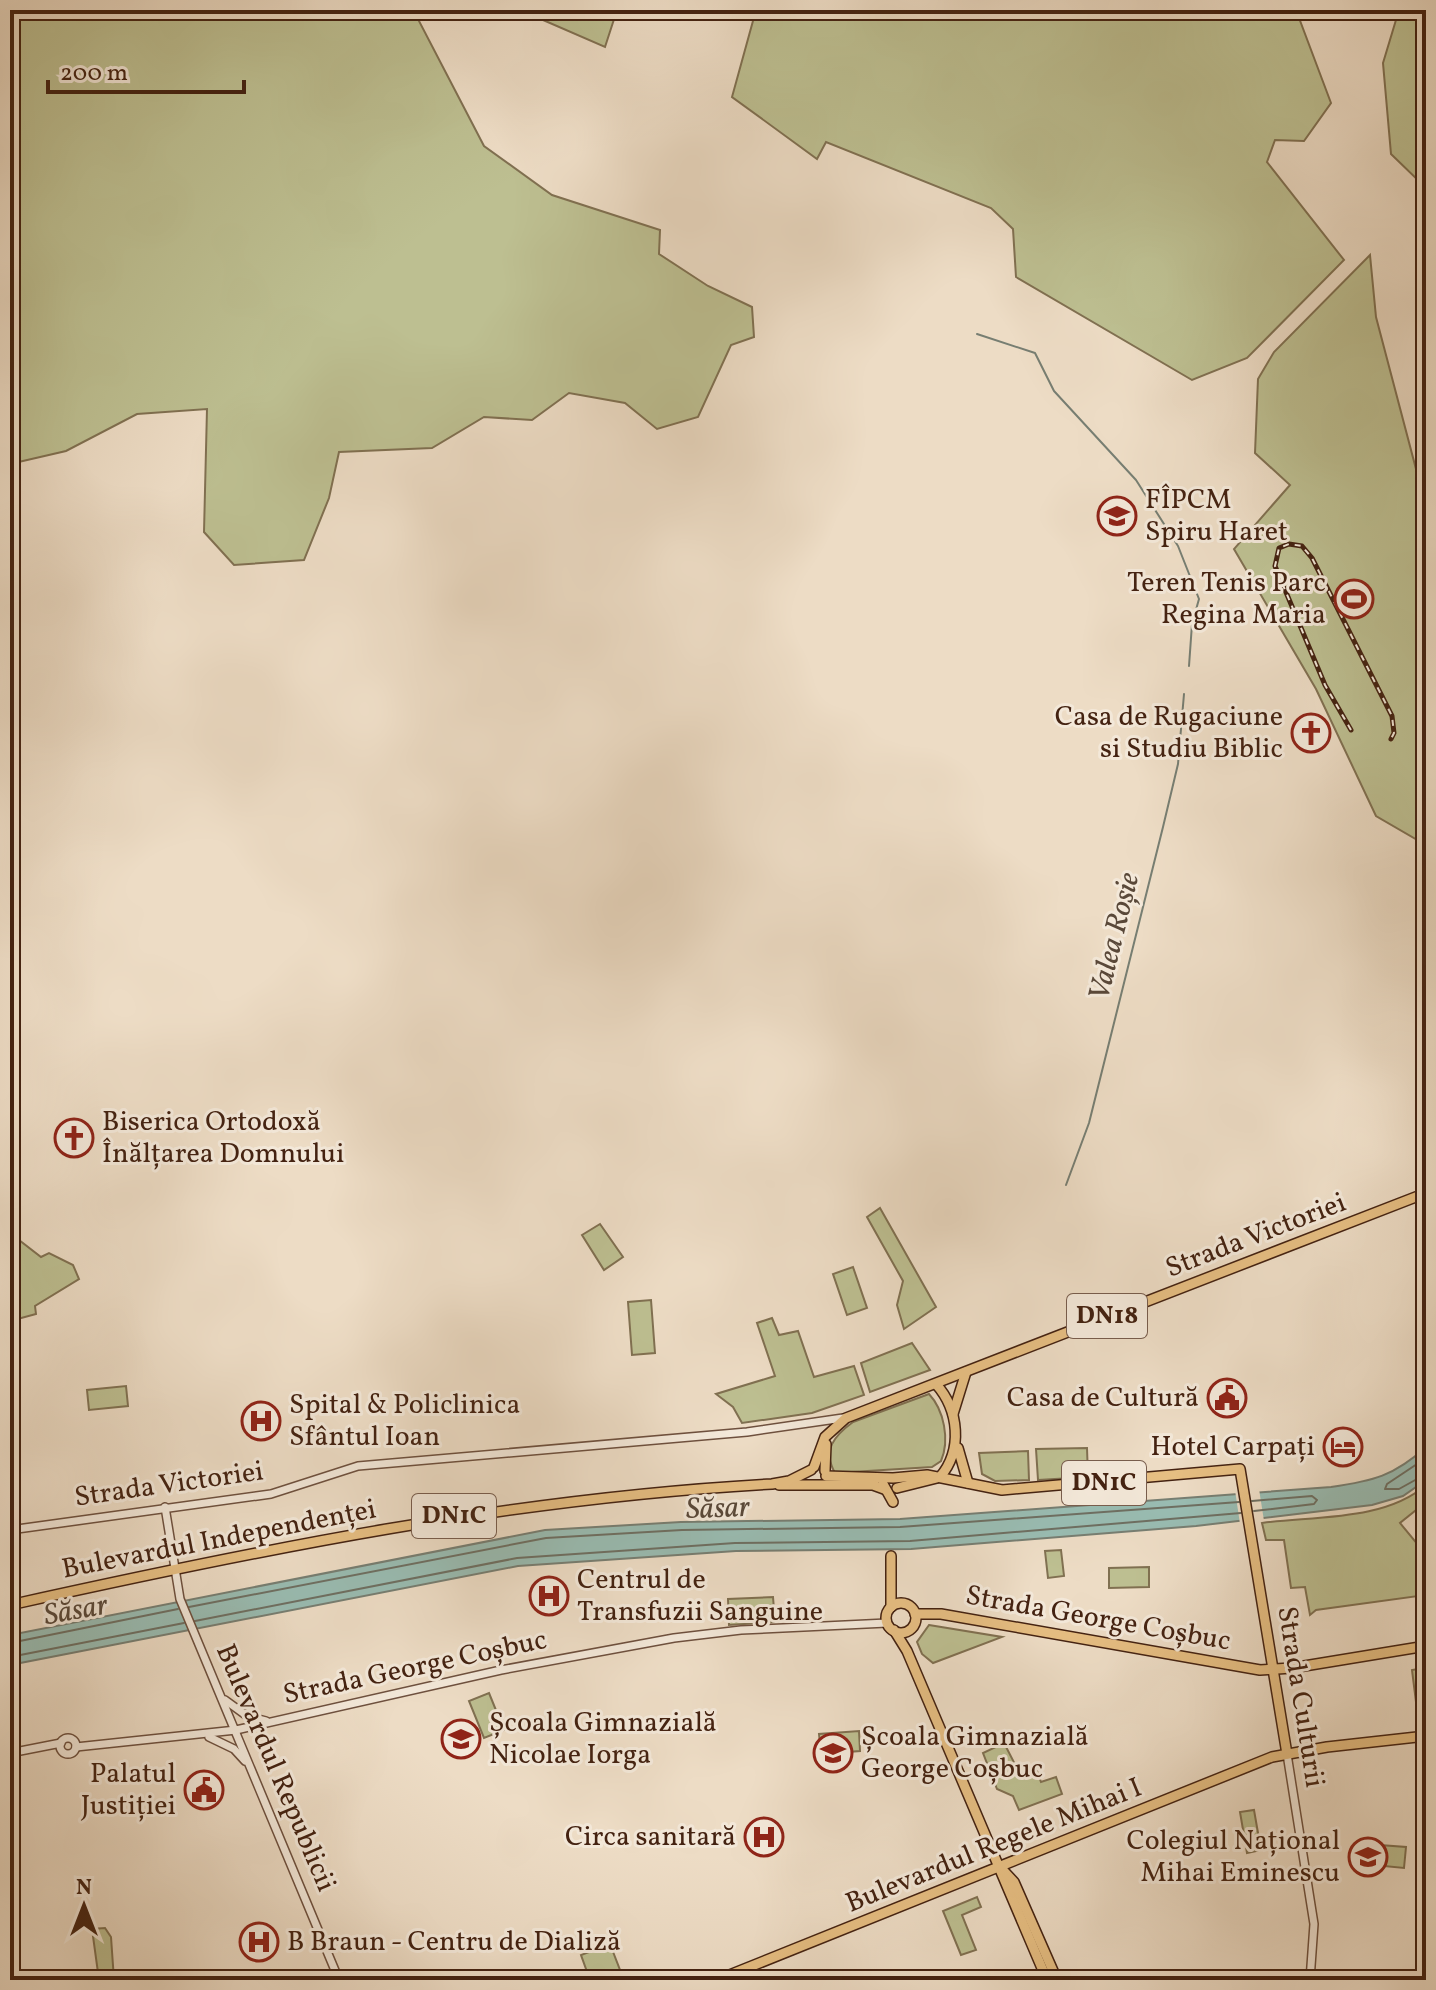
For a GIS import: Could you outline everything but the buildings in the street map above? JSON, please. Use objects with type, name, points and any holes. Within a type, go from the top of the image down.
[{"type":"main road","name":"Strada Victoriei","points":[[819,1471],[825,1437],[846,1418],[1426,1193]]},
{"type":"main road","points":[[952,1418],[958,1391],[967,1371]]},
{"type":"main road","points":[[936,1384],[952,1418],[968,1483]]},
{"type":"main road","name":"Strada Victoriei","points":[[819,1471],[831,1435],[876,1407]]},
{"type":"main road","points":[[940,1477],[953,1460],[957,1443]]},
{"type":"main road","name":"Bulevardul Independenței","points":[[772,1484],[791,1487],[891,1485],[940,1477],[983,1488],[1018,1490],[1240,1469]]},
{"type":"main road","name":"Strada Culturii","points":[[1240,1469],[1287,1754]]},
{"type":"main road","points":[[791,1487],[815,1483],[809,1478],[819,1471]]},
{"type":"main road","name":"Bulevardul Independenței","points":[[10,1605],[502,1509],[659,1491],[772,1484],[819,1471],[891,1485]]},
{"type":"main road","points":[[891,1485],[892,1503]]},
{"type":"main road","points":[[891,1556],[890,1627],[907,1651],[1001,1868],[1004,1886],[1047,1980]]},
{"type":"main road","points":[[891,1579],[912,1610],[907,1651]]},
{"type":"main road","points":[[891,1607],[899,1603],[912,1610]]},
{"type":"main road","name":"Strada George Coșbuc","points":[[912,1610],[1273,1670],[1426,1646]]},
{"type":"main road","points":[[890,1627],[902,1632],[912,1627]]},
{"type":"main road","name":"Bulevardul Regele Mihai I","points":[[717,1980],[1287,1754],[1426,1736]]},
{"type":"main road","points":[[1001,1868],[1014,1882],[1057,1980]]},
{"type":"street","name":"Strada Victoriei","points":[[10,1530],[288,1490],[349,1468],[368,1465],[809,1425],[846,1418]]},
{"type":"street","points":[[809,1425],[825,1437]]},
{"type":"street","name":"Bulevardul Republicii","points":[[165,1507],[180,1599],[339,1980]]},
{"type":"street","name":"Strada George Coșbuc","points":[[61,1746],[66,1738],[75,1744],[97,1744],[236,1730],[501,1670],[674,1638],[753,1629],[890,1627]]},
{"type":"street","points":[[223,1698],[247,1716],[268,1722]]},
{"type":"street","points":[[203,1735],[226,1744],[249,1765]]},
{"type":"street","name":"Strada George Coșbuc","points":[[10,1753],[61,1746],[70,1753],[75,1744]]},
{"type":"street","name":"Strada Culturii","points":[[1287,1754],[1314,1924],[1310,1980]]},
{"type":"green space","points":[[10,10],[408,10],[418,19],[484,146],[552,195],[660,230],[659,254],[708,286],[752,307],[754,337],[731,345],[698,417],[657,429],[625,403],[569,393],[532,420],[484,417],[432,448],[339,452],[329,498],[304,560],[234,565],[204,532],[207,409],[137,414],[66,451],[10,464]]},
{"type":"green space","points":[[520,10],[617,10],[605,47]]},
{"type":"green space","points":[[756,10],[1296,10],[1331,103],[1304,141],[1275,140],[1267,162],[1344,260],[1247,358],[1192,380],[1016,277],[1013,229],[991,208],[826,142],[817,159],[732,97]]},
{"type":"green space","points":[[1399,10],[1426,10],[1426,188],[1391,154],[1383,63]]},
{"type":"green space","points":[[1370,255],[1376,317],[1426,507],[1426,845],[1376,816],[1316,689],[1234,549],[1290,485],[1255,453],[1258,379],[1274,352]]},
{"type":"green space","points":[[880,1208],[936,1307],[904,1329],[897,1305],[903,1281],[867,1217]]},
{"type":"green space","points":[[600,1224],[623,1257],[604,1270],[582,1235]]},
{"type":"green space","points":[[10,1233],[41,1257],[49,1253],[73,1265],[79,1279],[35,1306],[36,1314],[14,1320]]},
{"type":"green space","points":[[853,1267],[867,1308],[847,1315],[833,1274]]},
{"type":"green space","points":[[651,1300],[655,1353],[632,1355],[628,1302]]},
{"type":"green space","points":[[772,1318],[779,1335],[798,1331],[814,1377],[854,1366],[864,1395],[812,1413],[742,1423],[733,1407],[716,1394],[775,1376],[757,1323]]},
{"type":"green space","points":[[912,1343],[930,1370],[870,1392],[861,1363]]},
{"type":"green space","points":[[126,1386],[128,1406],[89,1410],[87,1390]]},
{"type":"green space","points":[[929,1394],[944,1426],[945,1444],[941,1461],[932,1467],[835,1473],[830,1450],[846,1427]]},
{"type":"green space","points":[[1087,1448],[1088,1477],[1038,1480],[1036,1449]]},
{"type":"green space","points":[[1028,1451],[1029,1480],[995,1481],[982,1474],[979,1453]]},
{"type":"green space","points":[[1426,1485],[1426,1502],[1400,1523],[1423,1551],[1426,1549],[1426,1595],[1316,1610],[1310,1615],[1305,1587],[1291,1588],[1284,1540],[1266,1540],[1262,1523],[1370,1511],[1409,1497]]},
{"type":"green space","points":[[1061,1550],[1064,1576],[1048,1578],[1045,1551]]},
{"type":"green space","points":[[1149,1567],[1149,1587],[1109,1588],[1109,1568]]},
{"type":"green space","points":[[773,1597],[775,1622],[729,1625],[728,1599]]},
{"type":"green space","points":[[929,1625],[1002,1637],[933,1663],[922,1654],[917,1642]]},
{"type":"green space","points":[[1424,1668],[1426,1709],[1417,1710],[1412,1670]]},
{"type":"green space","points":[[489,1693],[504,1730],[484,1738],[469,1701]]},
{"type":"green space","points":[[859,1731],[860,1751],[821,1754],[819,1734]]},
{"type":"green space","points":[[1004,1743],[1021,1776],[1037,1771],[1041,1782],[1056,1777],[1062,1794],[1019,1810],[1013,1796],[997,1789],[983,1753]]},
{"type":"green space","points":[[1254,1810],[1261,1850],[1247,1853],[1240,1812]]},
{"type":"green space","points":[[1366,1844],[1406,1847],[1404,1868],[1364,1864]]},
{"type":"green space","points":[[977,1897],[981,1907],[962,1915],[976,1950],[961,1955],[943,1911]]},
{"type":"green space","points":[[105,1928],[111,1937],[114,1980],[99,1980],[92,1929]]},
{"type":"green space","points":[[610,1944],[620,1970],[590,1980],[581,1955]]},
{"type":"water","points":[[1426,1447],[1426,1480],[1403,1496],[1372,1505],[1196,1526],[911,1549],[736,1551],[518,1566],[10,1665],[10,1635],[545,1530],[681,1522],[900,1519],[1331,1487],[1382,1476],[1404,1465]]},
{"type":"pier","points":[[1259,1489],[1264,1521],[1240,1524],[1235,1490]]},
{"type":"waterway","name":"Valea Roșie","points":[[977,334],[1035,353],[1054,391],[1136,480],[1178,546],[1199,599],[1192,624],[1189,666]]},
{"type":"waterway","name":"Valea Roșie","points":[[1066,1185],[1089,1123],[1163,827],[1178,764],[1184,694]]},
{"type":"railway","points":[[1351,730],[1325,685],[1275,566],[1279,548],[1289,544],[1302,546],[1312,558],[1392,716],[1394,733],[1391,739]]},
{"type":"place","name":"FÎPCM Spiru Haret","points":[[1117,516]]},
{"type":"place","name":"Teren Tenis Parc Regina Maria","points":[[1354,599]]},
{"type":"place","name":"Casa de Rugaciune si Studiu Biblic","points":[[1311,733]]},
{"type":"place","name":"Biserica Ortodoxă Înălțarea Domnului","points":[[74,1138]]},
{"type":"place","name":"Casa de Cultură","points":[[1227,1398]]},
{"type":"place","name":"Spital & Policlinica Sfântul Ioan","points":[[261,1421]]},
{"type":"place","name":"Hotel Carpați","points":[[1343,1447]]},
{"type":"place","name":"Centrul de Transfuzii Sanguine","points":[[549,1596]]},
{"type":"place","name":"Școala Gimnazială Nicolae Iorga","points":[[461,1739]]},
{"type":"place","name":"Școala Gimnazială George Coșbuc","points":[[833,1753]]},
{"type":"place","name":"Palatul Justiției","points":[[204,1790]]},
{"type":"place","name":"Circa sanitară","points":[[764,1837]]},
{"type":"place","name":"Colegiul Național Mihai Eminescu","points":[[1368,1857]]},
{"type":"place","name":"B Braun - Centru de Dializă","points":[[259,1942]]},
{"type":"water label","name":"Săsar","points":[[718,1509]]},
{"type":"water label","name":"Săsar","points":[[76,1611]]}]
